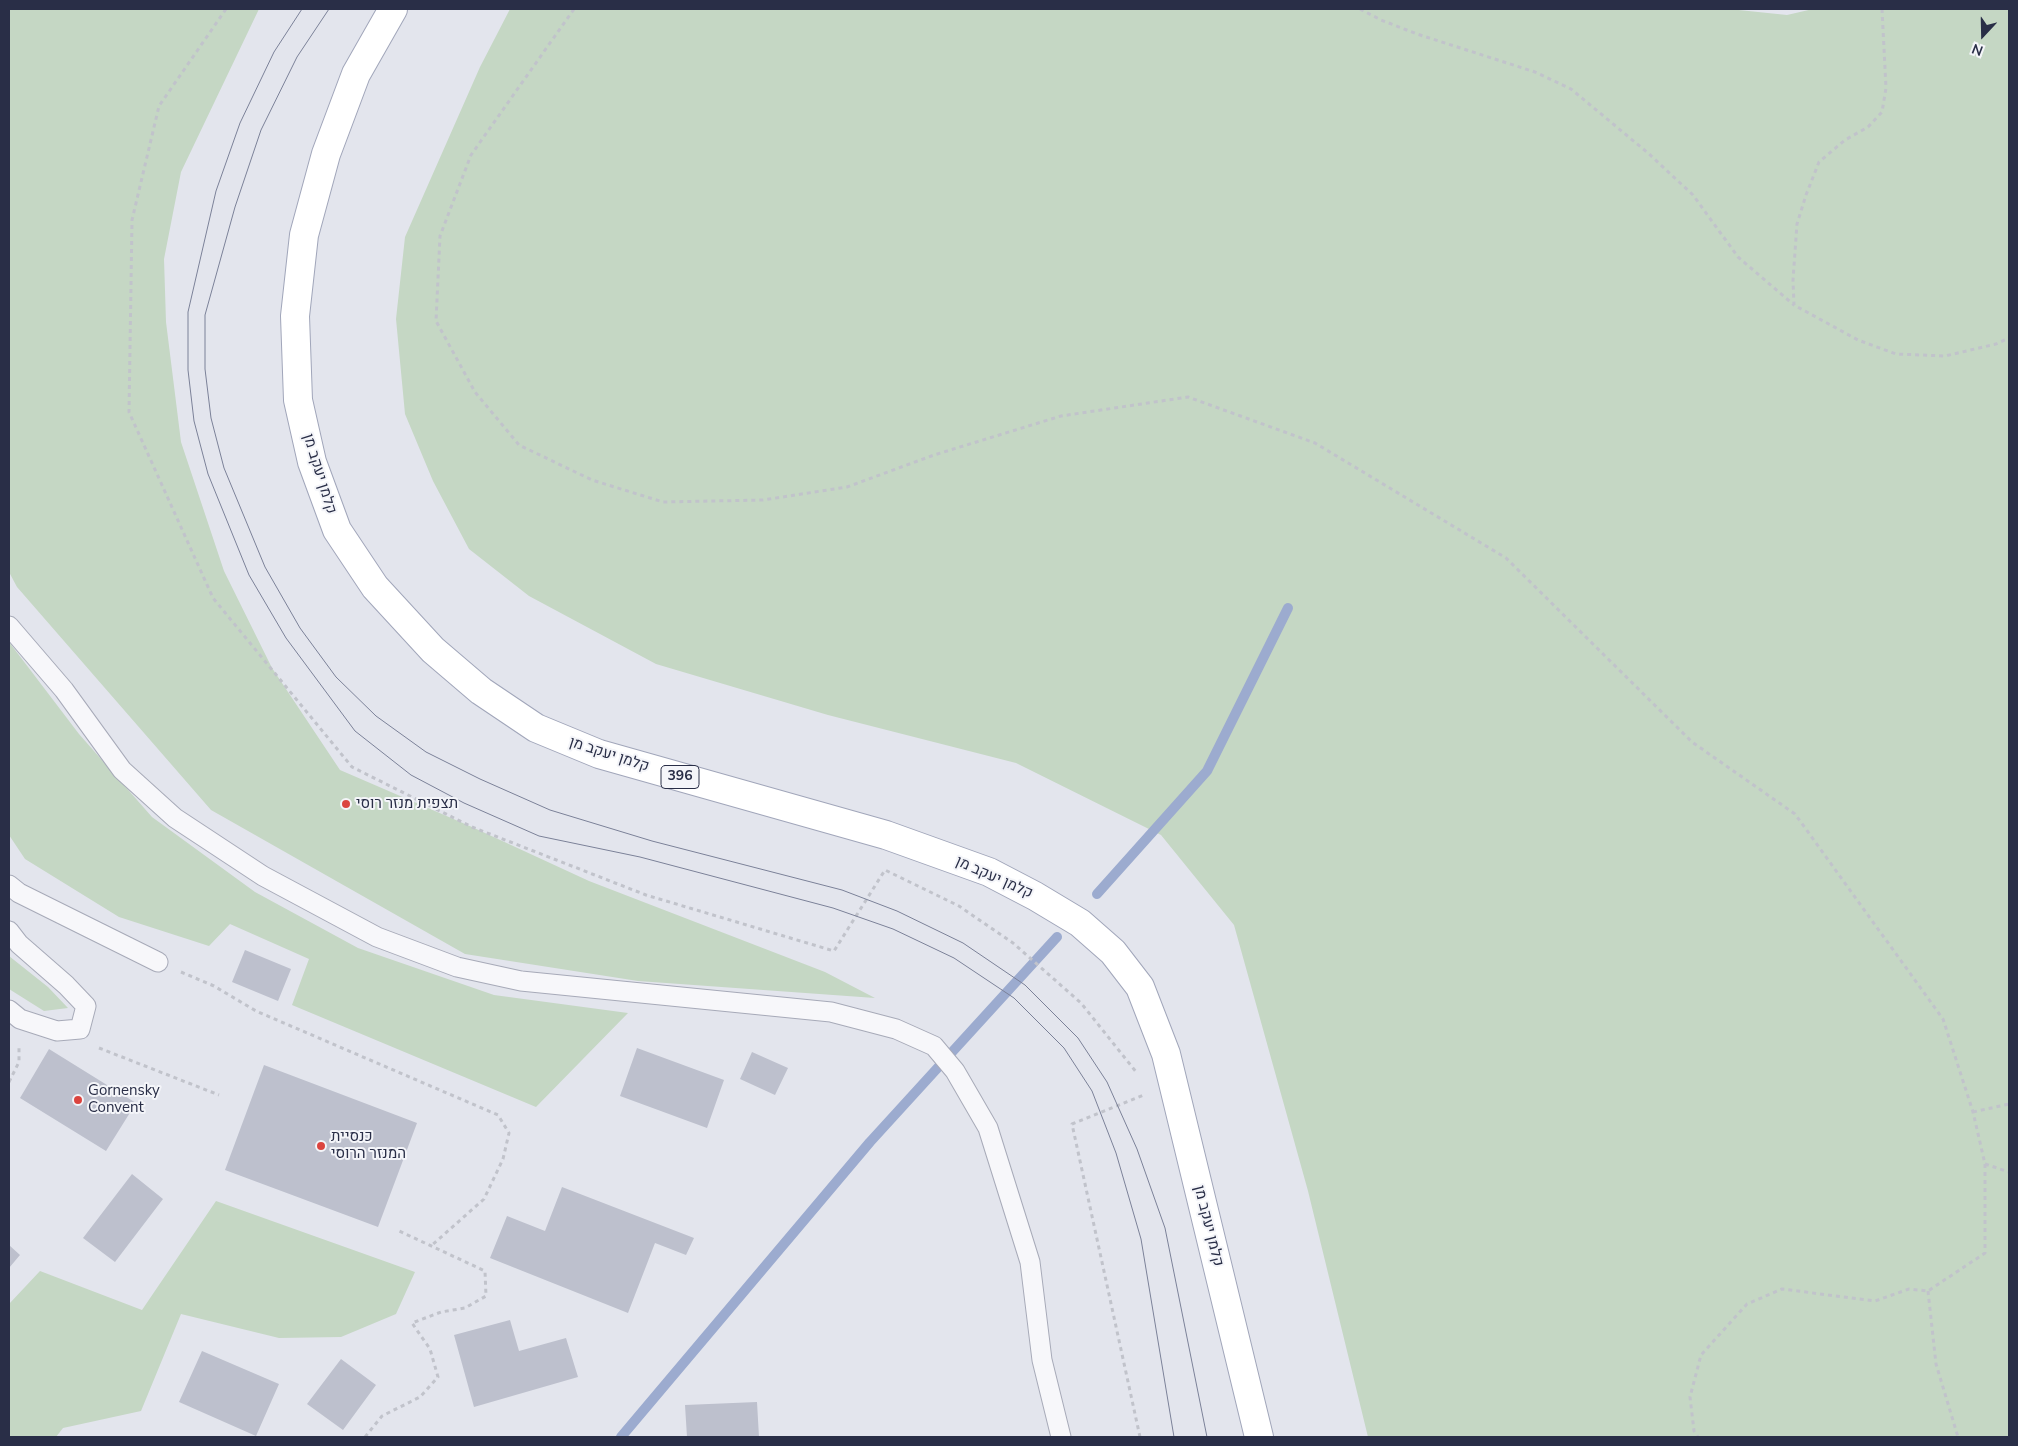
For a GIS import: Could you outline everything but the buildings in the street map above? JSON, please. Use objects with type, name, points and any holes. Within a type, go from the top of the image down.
[{"type":"main road","name":"קלמן יעקב מן","points":[[393,9],[356,74],[326,154],[304,235],[295,316],[298,400],[312,462],[337,530],[375,587],[432,650],[481,691],[536,728],[599,754],[886,835],[989,872],[1035,896],[1080,923],[1113,952],[1140,987],[1166,1054],[1259,1437]]},
{"type":"lane","points":[[9,626],[64,690],[122,770],[175,818],[263,876],[377,937],[457,968],[520,981],[831,1012],[896,1029],[934,1046],[955,1071],[988,1128],[1030,1262],[1042,1360],[1061,1437]]},
{"type":"lane","points":[[9,885],[19,893],[158,962]]},
{"type":"lane","points":[[9,931],[19,944],[66,985],[86,1006],[80,1029],[57,1031],[15,1015]]},
{"type":"path","points":[[574,9],[471,155],[440,236],[436,321],[475,392],[518,445],[592,480],[663,502],[763,500],[847,487],[934,455],[1060,416],[1188,397],[1315,443],[1506,558],[1692,742],[1795,814],[1943,1019],[1973,1112],[1985,1164],[1985,1253],[1928,1292],[1909,1289],[1875,1301],[1782,1289],[1747,1304],[1701,1355],[1690,1397],[1694,1430],[1698,1437]]},
{"type":"path","points":[[1360,9],[1381,20],[1408,30],[1535,72],[1571,89],[1648,153],[1693,195],[1738,257],[1794,305],[1858,340],[1896,354],[1945,356],[1996,344],[2009,338]]},
{"type":"path","points":[[1794,305],[1793,280],[1797,224],[1819,162],[1845,140],[1868,127],[1882,112],[1886,88],[1882,9]]},
{"type":"path","points":[[1012,943],[1081,1003],[1142,1078]]},
{"type":"path","points":[[158,962],[214,986],[256,1011],[498,1114],[510,1133],[503,1159],[484,1199],[431,1246]]},
{"type":"path","points":[[9,1082],[19,1062],[15,1015]]},
{"type":"path","points":[[57,1031],[219,1096]]},
{"type":"path","points":[[1140,1437],[1072,1124],[1150,1093]]},
{"type":"path","points":[[1973,1112],[2009,1104]]},
{"type":"path","points":[[1985,1164],[2009,1172]]},
{"type":"path","points":[[365,1437],[382,1416],[420,1397],[438,1377],[430,1349],[412,1323],[441,1312],[465,1308],[486,1296],[484,1271],[397,1230]]},
{"type":"path","points":[[1928,1292],[1936,1364],[1958,1437]]},
{"type":"green space","points":[[9,9],[259,9],[181,172],[164,259],[166,322],[181,442],[224,571],[272,668],[340,770],[472,827],[589,881],[825,972],[875,998],[638,981],[465,954],[211,810],[17,587],[9,572]]},
{"type":"green space","points":[[510,9],[1729,9],[1787,15],[1813,9],[2009,9],[2009,1437],[1368,1437],[1308,1191],[1234,925],[1161,835],[1016,763],[828,715],[656,664],[529,596],[469,549],[433,481],[405,414],[396,319],[405,237],[480,67]]},
{"type":"green space","points":[[9,642],[79,734],[152,817],[255,892],[358,948],[494,995],[628,1013],[536,1107],[292,1005],[309,959],[230,924],[209,946],[119,917],[25,859],[9,835]]},
{"type":"green space","points":[[9,956],[48,987],[68,1008],[44,1011],[9,989]]},
{"type":"green space","points":[[216,1201],[415,1272],[396,1314],[341,1337],[279,1338],[181,1314],[141,1411],[63,1428],[56,1437],[9,1437],[9,1304],[40,1271],[142,1310]]},
{"type":"waterway","points":[[1097,894],[1207,771],[1288,608]]},
{"type":"waterway","points":[[621,1437],[870,1142],[1057,937]]},
{"type":"tram line","points":[[302,9],[274,52],[240,123],[216,191],[188,312],[188,370],[194,421],[208,474],[249,575],[286,638],[355,731],[411,775],[464,803],[539,836],[640,857],[833,908],[893,929],[954,958],[1014,998],[1064,1048],[1092,1091],[1116,1153],[1141,1239],[1174,1437]]},
{"type":"tram line","points":[[329,9],[297,57],[261,130],[235,207],[205,315],[205,369],[211,418],[224,468],[265,567],[300,628],[336,677],[376,716],[426,752],[480,779],[550,810],[652,841],[842,890],[897,911],[963,943],[1025,985],[1078,1038],[1107,1082],[1137,1149],[1165,1228],[1207,1437]]},
{"type":"place","name":"תצפית מנזר רוסי","points":[[346,804]]},
{"type":"place","name":"Gornensky Convent","points":[[78,1100]]},
{"type":"place","name":"כנסיית המנזר הרוסי","points":[[321,1146]]}]
